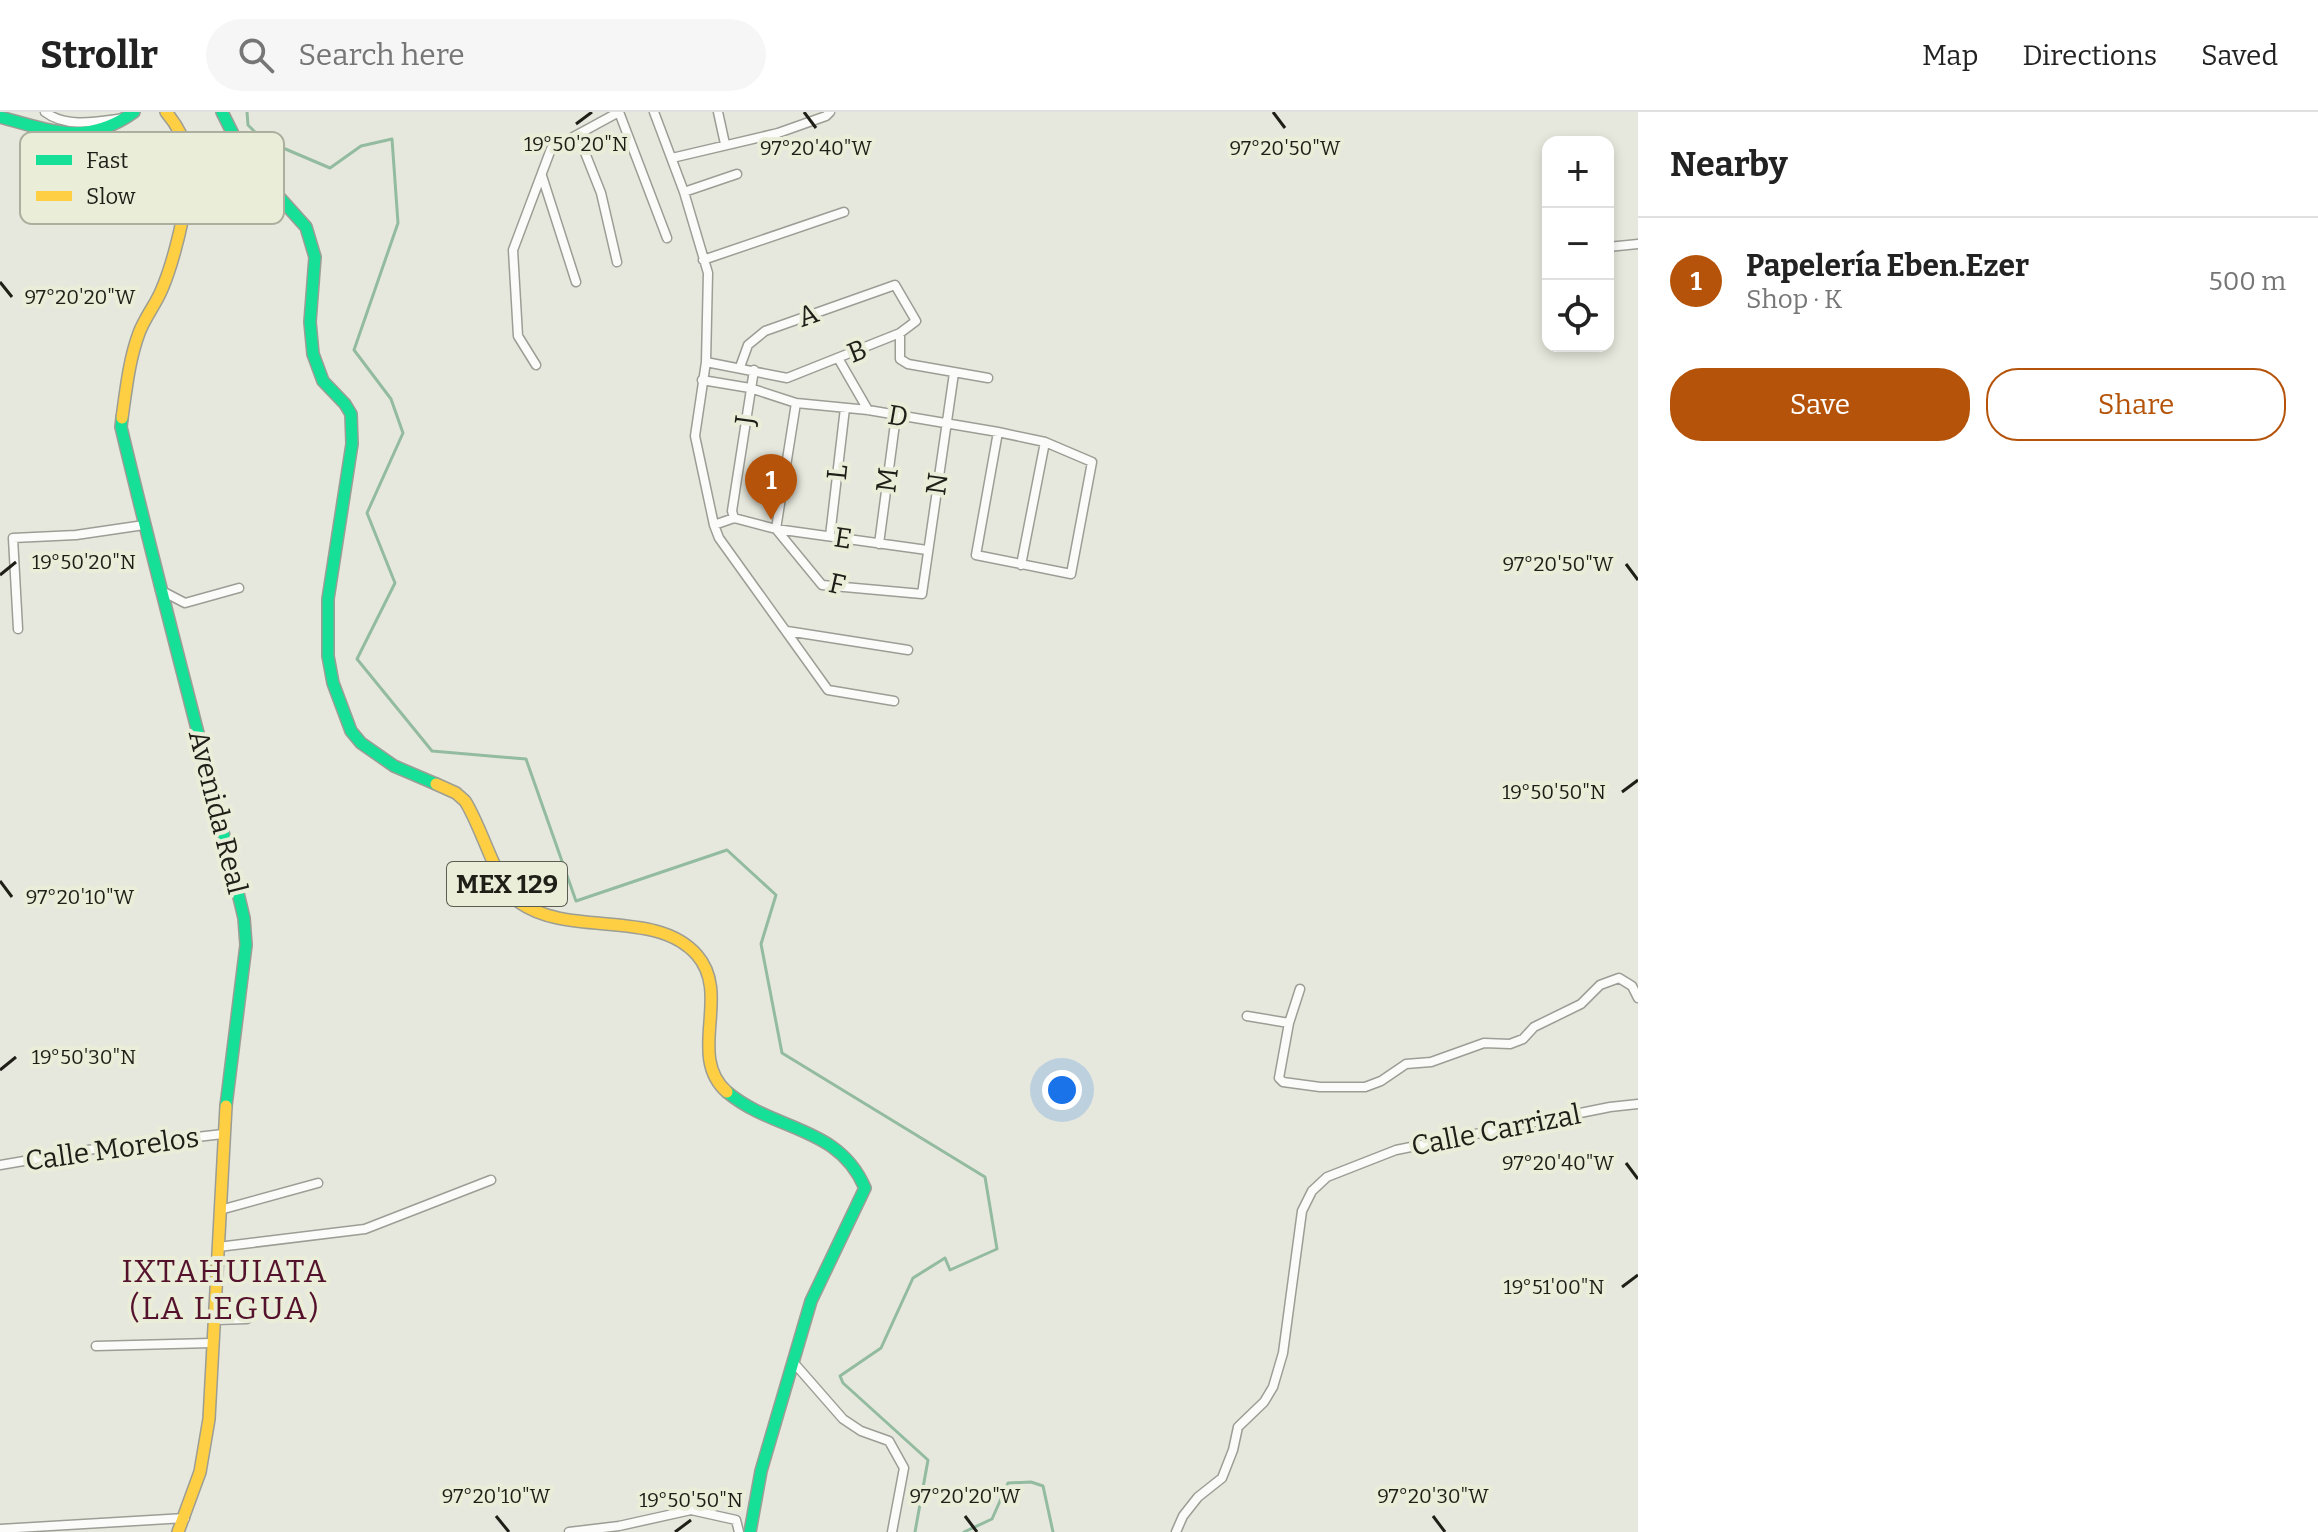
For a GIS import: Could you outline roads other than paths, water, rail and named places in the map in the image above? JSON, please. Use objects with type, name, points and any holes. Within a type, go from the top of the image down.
[{"type":"main road","name":"Avenida Real","points":[[166,112],[180,132]]},
{"type":"main road","name":"MEX 129","points":[[222,112],[228,132]]},
{"type":"main road","points":[[93,132],[112,128],[131,115]]},
{"type":"main road","points":[[0,117],[58,132]]},
{"type":"main road","name":"MEX 129","points":[[284,203],[306,227],[315,252],[312,351],[324,382],[342,400],[353,418],[330,579],[326,659],[334,693],[353,736],[387,763],[441,786],[464,800],[517,900],[544,913],[580,922],[649,932],[676,941],[696,954],[710,975],[713,993],[707,1050],[711,1072],[723,1089],[742,1105],[825,1141],[861,1170],[865,1188],[811,1301],[761,1471],[750,1532]]},
{"type":"main road","name":"Avenida Real","points":[[178,1532],[200,1472],[209,1419],[223,1134],[244,970],[244,918],[121,427],[128,376],[139,332],[162,290],[181,224]]},
{"type":"street","points":[[45,112],[49,116],[80,123],[131,115]]},
{"type":"street","points":[[536,365],[518,336],[513,250],[551,149],[619,112],[667,238]]},
{"type":"street","points":[[654,112],[684,192],[708,273],[706,362],[695,436],[719,538],[828,690],[894,701]]},
{"type":"street","points":[[718,112],[725,144]]},
{"type":"street","points":[[672,158],[778,133],[830,112]]},
{"type":"street","points":[[578,135],[601,193],[617,262]]},
{"type":"street","points":[[684,192],[737,174]]},
{"type":"street","points":[[542,176],[576,282]]},
{"type":"street","points":[[703,260],[844,212]]},
{"type":"street","points":[[1614,246],[1638,244]]},
{"type":"street","name":"B","points":[[754,370],[787,378],[900,333],[916,321],[895,285]]},
{"type":"street","name":"A","points":[[740,367],[748,345],[765,331],[895,285]]},
{"type":"street","points":[[900,333],[900,359],[908,364],[988,378]]},
{"type":"street","points":[[838,358],[868,410]]},
{"type":"street","points":[[706,362],[754,370]]},
{"type":"street","name":"J","points":[[734,518],[732,511],[754,370]]},
{"type":"street","name":"N","points":[[922,594],[954,373]]},
{"type":"street","name":"D","points":[[702,380],[750,388],[796,403],[868,410],[998,432],[1045,442],[1092,462],[1071,574],[1021,565]]},
{"type":"street","points":[[776,529],[796,403]]},
{"type":"street","name":"L","points":[[830,536],[845,408]]},
{"type":"street","name":"M","points":[[879,544],[896,416]]},
{"type":"street","points":[[998,432],[976,555],[1021,565],[1045,442]]},
{"type":"street","points":[[714,525],[734,518]]},
{"type":"street","name":"E","points":[[734,518],[776,529],[927,550]]},
{"type":"street","points":[[18,629],[13,538],[76,535],[144,525]]},
{"type":"street","name":"F","points":[[776,529],[822,585],[922,594]]},
{"type":"street","points":[[160,590],[185,603],[239,588]]},
{"type":"street","points":[[787,631],[908,650]]},
{"type":"street","points":[[1300,989],[1289,1023],[1279,1078],[1283,1082],[1320,1087],[1365,1087],[1381,1081],[1406,1064],[1431,1062],[1484,1043],[1510,1044],[1523,1039],[1534,1027],[1581,1004],[1600,985],[1619,978],[1632,986],[1638,998]]},
{"type":"street","points":[[1247,1016],[1289,1023]]},
{"type":"street","name":"Calle Carrizal","points":[[1176,1532],[1183,1516],[1198,1497],[1222,1478],[1238,1427],[1264,1402],[1273,1387],[1283,1353],[1302,1211],[1312,1191],[1327,1177],[1396,1150],[1638,1104]]},
{"type":"street","name":"Calle Morelos","points":[[0,1165],[100,1148],[223,1134]]},
{"type":"street","points":[[218,1247],[365,1229],[491,1180]]},
{"type":"street","points":[[220,1210],[318,1183]]},
{"type":"street","points":[[214,1320],[247,1319]]},
{"type":"street","points":[[96,1346],[211,1343]]},
{"type":"street","points":[[794,1363],[843,1419],[861,1431],[889,1441],[904,1468],[892,1532]]},
{"type":"street","points":[[569,1532],[619,1526],[691,1510],[736,1520],[739,1532]]},
{"type":"street","points":[[0,1529],[185,1518]]},
{"type":"waterway","points":[[247,112],[248,125],[255,132]]},
{"type":"waterway","points":[[284,148],[330,168],[361,146],[392,139],[398,223],[354,350],[391,399],[403,433],[367,513],[395,583],[357,659],[432,751],[526,759],[576,901],[727,850],[776,895],[761,944],[782,1053],[985,1177],[997,1249],[950,1270],[945,1258],[913,1278],[881,1348],[840,1376],[843,1383],[928,1460],[915,1532]]},
{"type":"waterway","points":[[964,1532],[992,1519],[1008,1483],[1031,1482],[1043,1486],[1053,1532]]},
{"type":"place","name":"Papelería Eben.Ezer","points":[[771,520]]},
{"type":"district","name":"IXTAHUIATA (LA LEGUA)","points":[[225,1290]]}]
